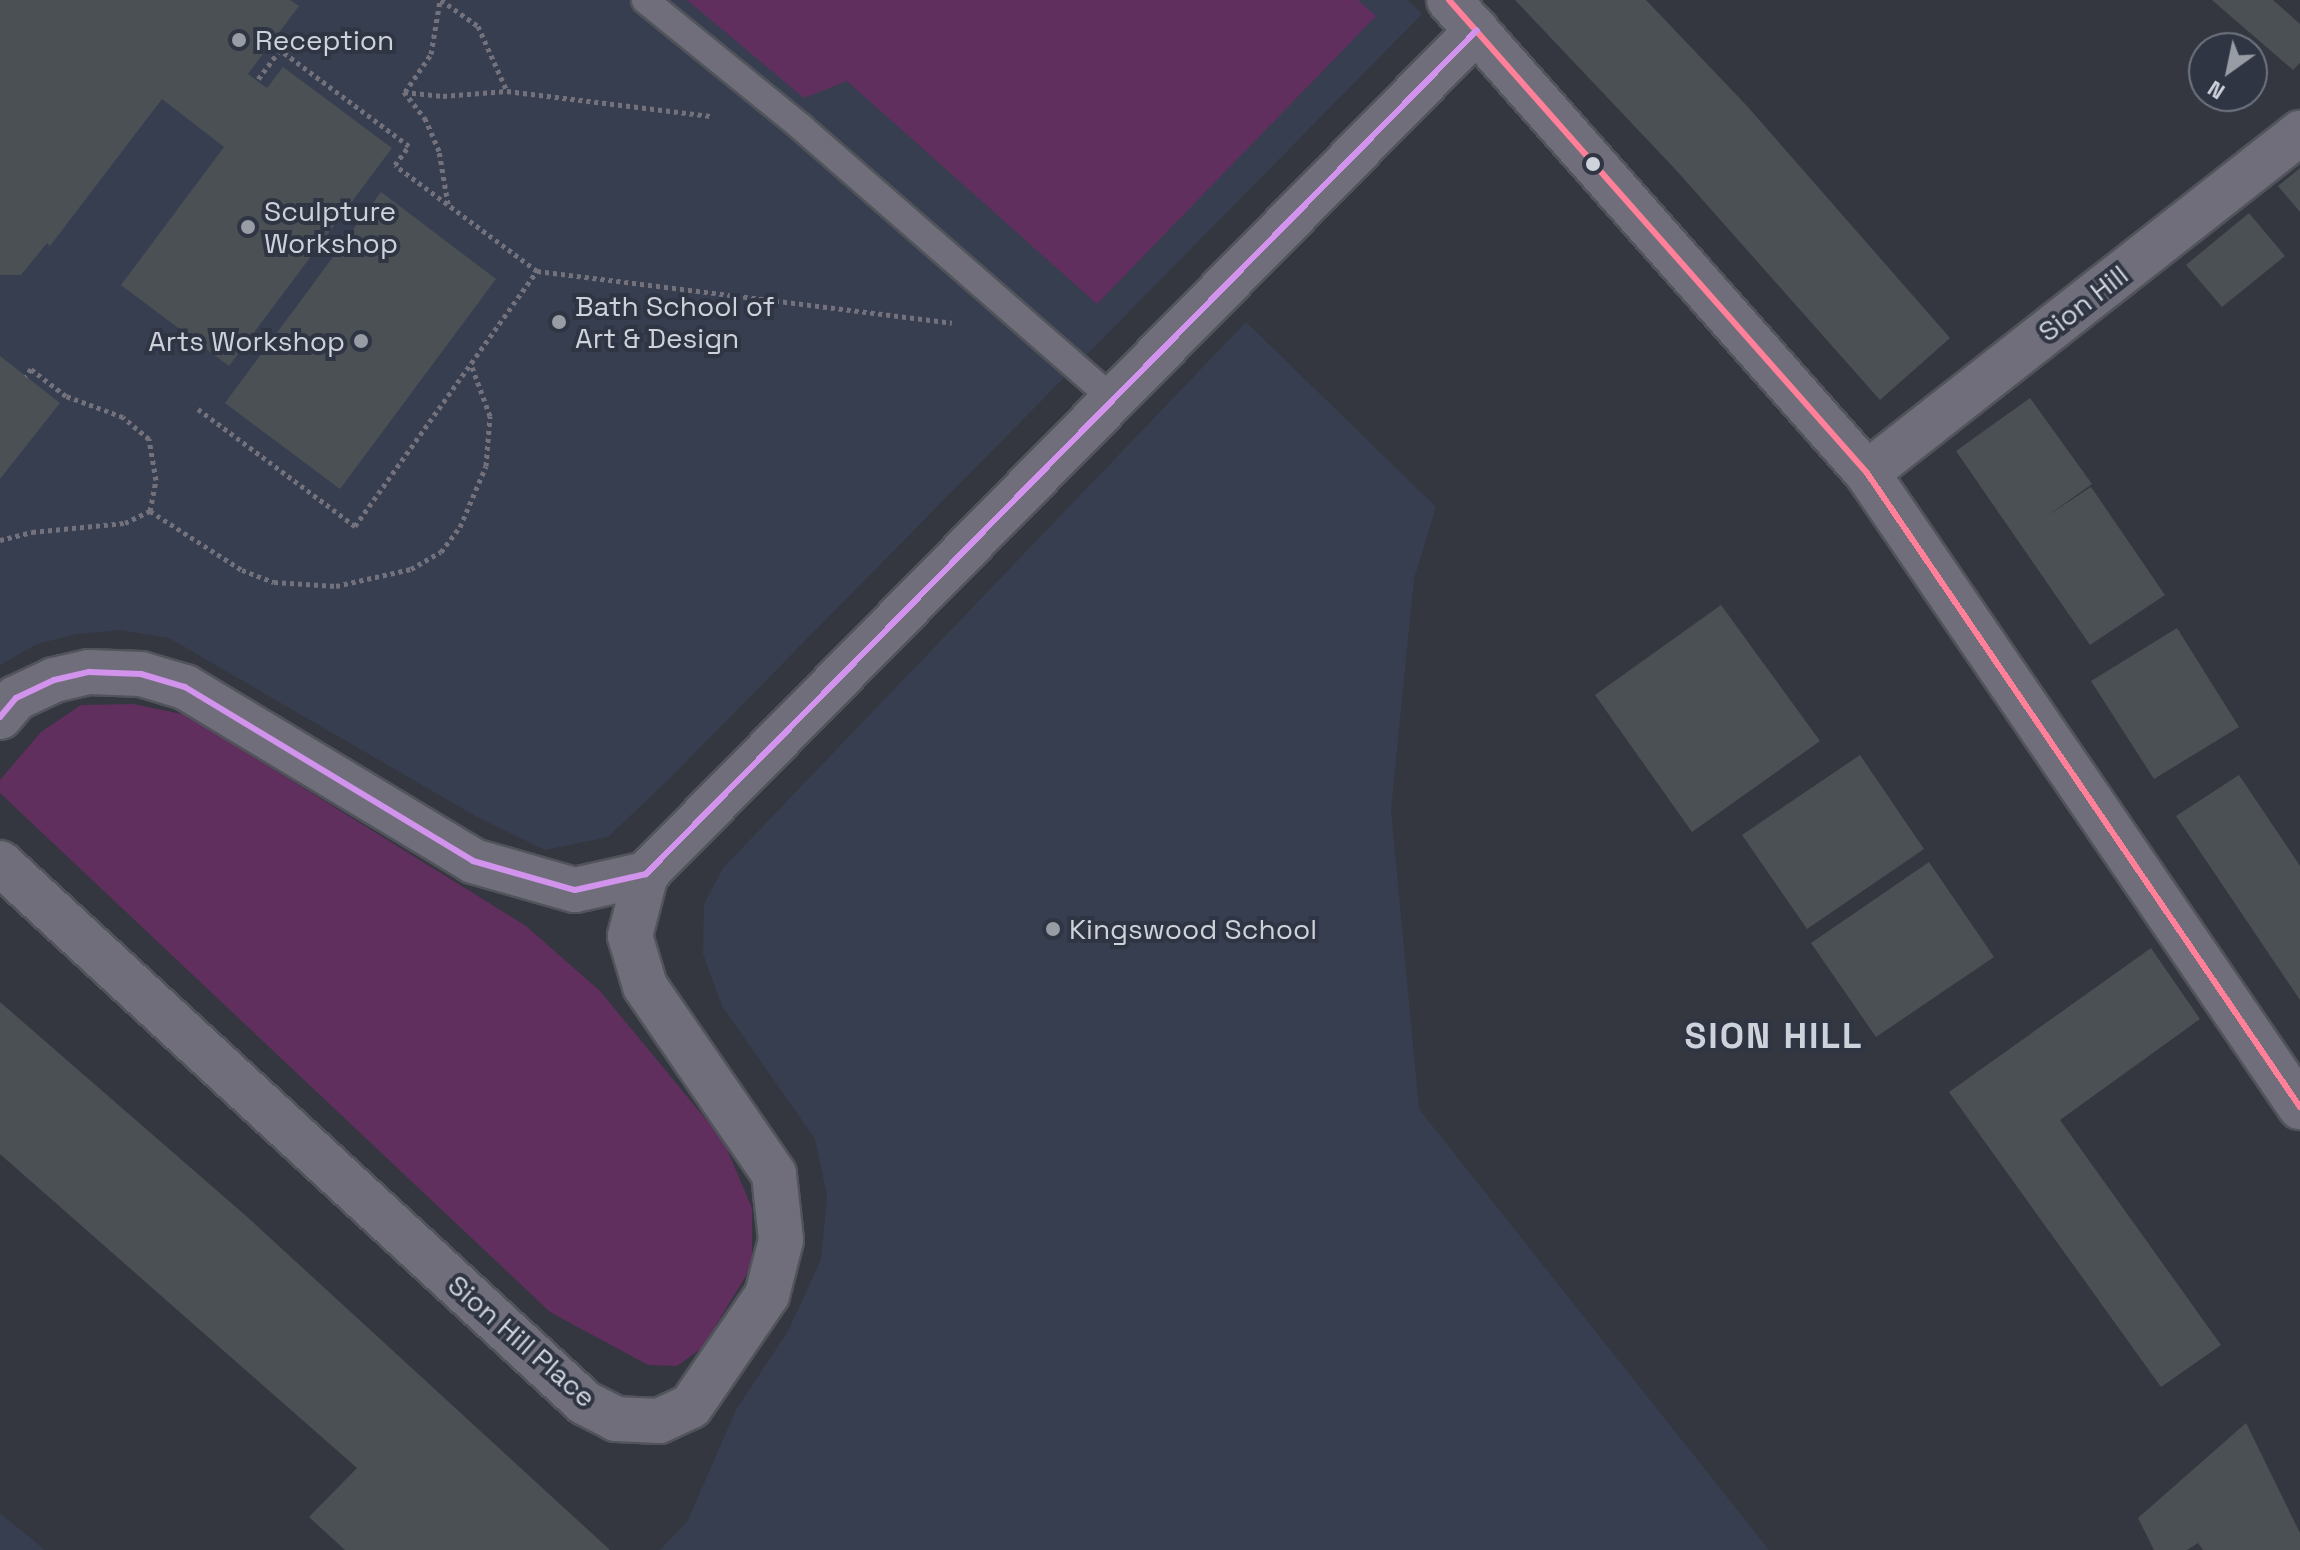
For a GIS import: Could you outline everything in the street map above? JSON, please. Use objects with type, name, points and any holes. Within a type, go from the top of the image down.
[{"type":"street","points":[[0,717],[16,698],[54,680],[89,672],[141,674],[185,687],[473,861],[575,890],[646,874],[1110,397],[1463,15],[1867,473],[2300,1107]]},
{"type":"street","name":"Sion Hill","points":[[1867,473],[2300,133]]},
{"type":"street","name":"Sion Hill Place","points":[[0,863],[585,1403],[616,1419],[659,1421],[691,1406],[767,1295],[781,1240],[774,1174],[645,986],[630,936],[646,874]]},
{"type":"lane","points":[[645,0],[801,127],[1110,397]]},
{"type":"path","points":[[404,92],[431,54],[441,0],[478,26],[507,91]]},
{"type":"path","points":[[257,81],[280,50],[409,146],[395,165],[537,271],[955,324]]},
{"type":"path","points":[[404,92],[443,96],[507,91],[801,127]]},
{"type":"path","points":[[404,92],[426,120],[439,151],[448,204]]},
{"type":"path","points":[[198,409],[355,526],[537,271]]},
{"type":"path","points":[[150,511],[242,570],[274,582],[336,586],[411,569],[441,552],[460,527],[486,466],[490,416],[471,364]]},
{"type":"path","points":[[26,376],[31,369],[66,396],[123,417],[149,439],[156,480],[150,511]]},
{"type":"path","points":[[0,540],[32,532],[125,523],[150,511]]},
{"type":"shaded area","name":"Bath School of Art & Design","points":[[0,0],[1408,0],[1422,14],[668,780],[608,837],[545,850],[477,817],[169,638],[120,630],[77,634],[37,644],[0,665]]},
{"type":"shaded area","points":[[687,0],[1358,0],[1376,16],[1097,304],[847,81],[804,98]]},
{"type":"shaded area","name":"Kingswood School","points":[[1246,322],[1436,507],[1414,579],[1391,810],[1419,1109],[1769,1550],[660,1550],[687,1522],[736,1410],[788,1331],[821,1260],[827,1196],[815,1139],[722,1006],[703,954],[704,904],[723,868]]},
{"type":"shaded area","points":[[134,704],[186,715],[526,926],[600,991],[723,1140],[752,1208],[752,1266],[702,1348],[677,1366],[648,1365],[550,1312],[0,793],[0,780],[41,732],[81,705]]},
{"type":"shaded area","points":[[0,1513],[45,1550],[0,1550]]},
{"type":"building","points":[[0,0],[290,0],[299,6],[248,74],[267,88],[283,67],[392,148],[229,366],[121,285],[224,147],[162,99],[50,246],[47,243],[21,275],[0,275]]},
{"type":"building","points":[[1515,0],[1646,0],[1747,106],[1950,338],[1880,400],[1676,170]]},
{"type":"building","points":[[2212,0],[2273,0],[2300,24],[2300,63],[2293,70],[2268,48],[2268,32],[2249,32]]},
{"type":"building","points":[[2300,168],[2300,212],[2278,186]]},
{"type":"building","name":"Arts Workshop","points":[[381,192],[496,279],[340,489],[225,403]]},
{"type":"building","points":[[2249,213],[2285,256],[2222,307],[2186,265]]},
{"type":"building","points":[[0,356],[60,403],[0,479]]},
{"type":"building","points":[[2030,398],[2092,484],[2047,516],[2091,487],[2165,595],[2090,645],[1956,451]]},
{"type":"building","points":[[1721,605],[1820,741],[1692,832],[1595,695]]},
{"type":"building","points":[[2177,628],[2239,727],[2154,779],[2091,681]]},
{"type":"building","points":[[1860,755],[1924,849],[1807,929],[1742,835]]},
{"type":"building","points":[[2239,775],[2300,866],[2300,1000],[2176,816]]},
{"type":"building","points":[[1929,862],[1994,957],[1876,1037],[1811,943]]},
{"type":"building","points":[[2151,948],[2200,1019],[2060,1120],[2221,1345],[2161,1387],[1949,1092]]},
{"type":"building","points":[[0,1002],[245,1215],[610,1550],[345,1550],[309,1517],[357,1468],[0,1154]]},
{"type":"building","points":[[2246,1423],[2300,1533],[2300,1550],[2203,1550],[2198,1543],[2187,1550],[2154,1550],[2138,1518]]},
{"type":"transit line","points":[[1449,0],[1867,473],[2300,1107]]},
{"type":"transit line","points":[[0,717],[16,698],[54,680],[89,672],[141,674],[185,687],[473,861],[575,890],[646,874],[1477,30]]},
{"type":"place","name":"Reception","points":[[239,40]]},
{"type":"place","name":"Sculpture Workshop","points":[[248,227]]},
{"type":"place","name":"Bath School of Art & Design","points":[[559,322]]},
{"type":"place","name":"Arts Workshop","points":[[361,341]]},
{"type":"place","name":"Kingswood School","points":[[1053,929]]},
{"type":"district","name":"SION HILL","points":[[1774,1037]]}]
